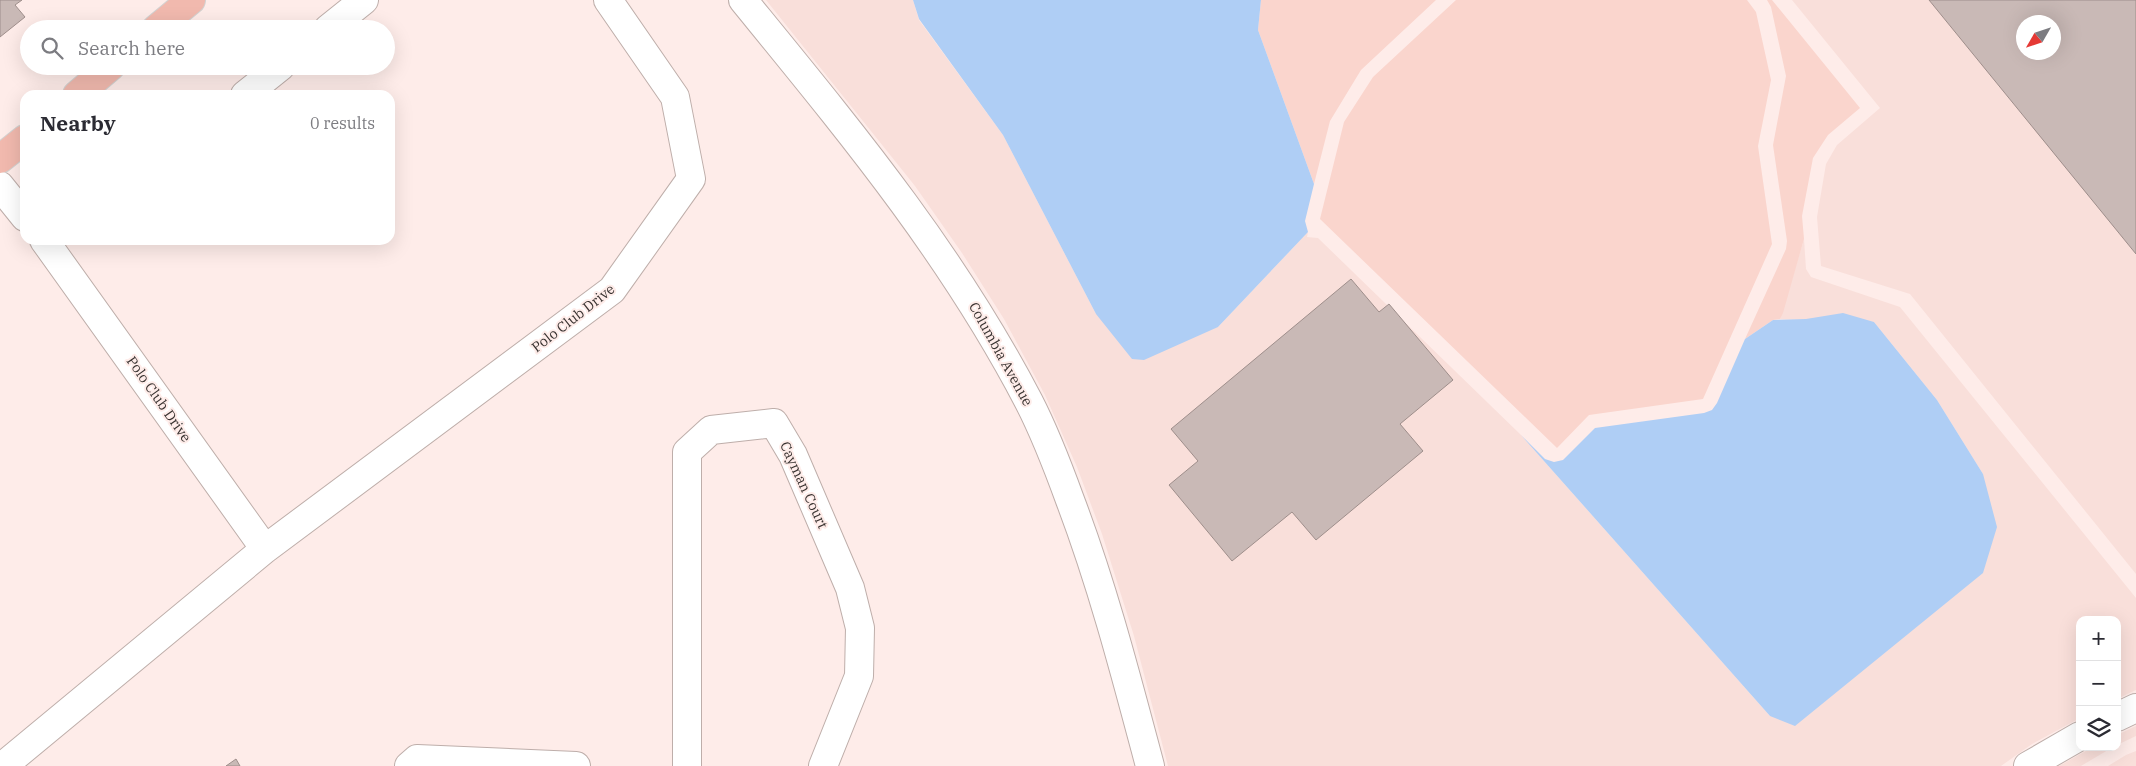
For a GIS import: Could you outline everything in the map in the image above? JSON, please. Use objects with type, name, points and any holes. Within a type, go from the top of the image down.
[{"type":"main road","points":[[167,20],[190,0]]},
{"type":"main road","points":[[83,90],[100,75]]},
{"type":"main road","points":[[0,160],[20,142]]},
{"type":"street","points":[[339,20],[364,0]]},
{"type":"street","name":"Polo Club Drive","points":[[3,766],[265,549],[612,290],[690,179],[675,97],[608,0]]},
{"type":"street","name":"Columbia Avenue","points":[[743,0],[901,197],[948,264],[989,329],[1030,404],[1086,542],[1118,642],[1150,766]]},
{"type":"street","points":[[251,90],[270,75]]},
{"type":"street","points":[[0,186],[20,211]]},
{"type":"street","name":"Polo Club Drive","points":[[54,245],[265,549]]},
{"type":"street","name":"Cayman Court","points":[[687,766],[686,452],[711,430],[774,423],[793,455],[850,588],[860,628],[859,676],[823,766]]},
{"type":"street","points":[[2121,715],[2136,708]]},
{"type":"street","points":[[2028,766],[2076,738]]},
{"type":"street","points":[[409,766],[417,759],[576,766]]},
{"type":"shaded area","points":[[766,0],[913,0],[919,20],[1003,135],[1096,314],[1218,327],[1308,232],[1307,237],[1318,238],[1521,435],[1770,716],[1983,474],[1937,400],[1874,322],[1780,319],[1804,239],[1806,269],[1811,277],[1900,307],[2136,598],[2136,690],[2121,697],[2121,616],[2076,616],[2076,720],[2032,744],[2001,766],[1168,766],[1134,636],[1102,534],[1077,467],[1045,395],[1004,319],[962,253],[915,186]]},
{"type":"shaded area","points":[[1261,0],[1436,0],[1361,70],[1330,121],[1314,184],[1258,30]]},
{"type":"shaded area","points":[[1456,0],[1747,0],[1756,12],[1771,80],[1758,146],[1772,244],[1703,399],[1589,415],[1557,448],[1320,219],[1344,122],[1373,77]]},
{"type":"shaded area","points":[[1767,0],[1772,0],[1860,108],[1828,135],[1813,158],[1802,216],[1804,239],[1783,313],[1780,319],[1773,320],[1745,339],[1786,249],[1787,241],[1773,145],[1786,76],[1771,7]]},
{"type":"shaded area","points":[[1792,0],[2136,0],[2136,574],[1910,294],[1821,266],[1817,217],[1826,164],[1837,145],[1880,108]]},
{"type":"shaded area","points":[[2136,726],[2136,736],[2121,743],[2121,733]]},
{"type":"shaded area","points":[[2086,751],[2106,751],[2081,766],[2059,766]]},
{"type":"shaded area","points":[[2136,751],[2136,766],[2108,766],[2126,755]]},
{"type":"water","points":[[913,0],[1261,0],[1258,30],[1314,184],[1305,221],[1308,232],[1218,327],[1144,360],[1132,359],[1096,314],[1003,135],[919,19]]},
{"type":"water","points":[[1843,313],[1874,322],[1937,400],[1983,474],[1997,527],[1983,573],[1795,726],[1770,716],[1521,435],[1545,459],[1554,462],[1563,460],[1595,428],[1704,413],[1712,410],[1717,403],[1745,339],[1773,320],[1806,319]]},
{"type":"building","points":[[0,0],[22,0],[15,5],[25,17],[0,37]]},
{"type":"building","points":[[1929,0],[2136,0],[2136,254]]},
{"type":"building","points":[[1351,279],[1379,312],[1389,304],[1453,380],[1400,424],[1423,451],[1316,540],[1292,512],[1232,561],[1169,485],[1198,461],[1171,429]]},
{"type":"building","points":[[236,759],[240,766],[226,766]]}]
